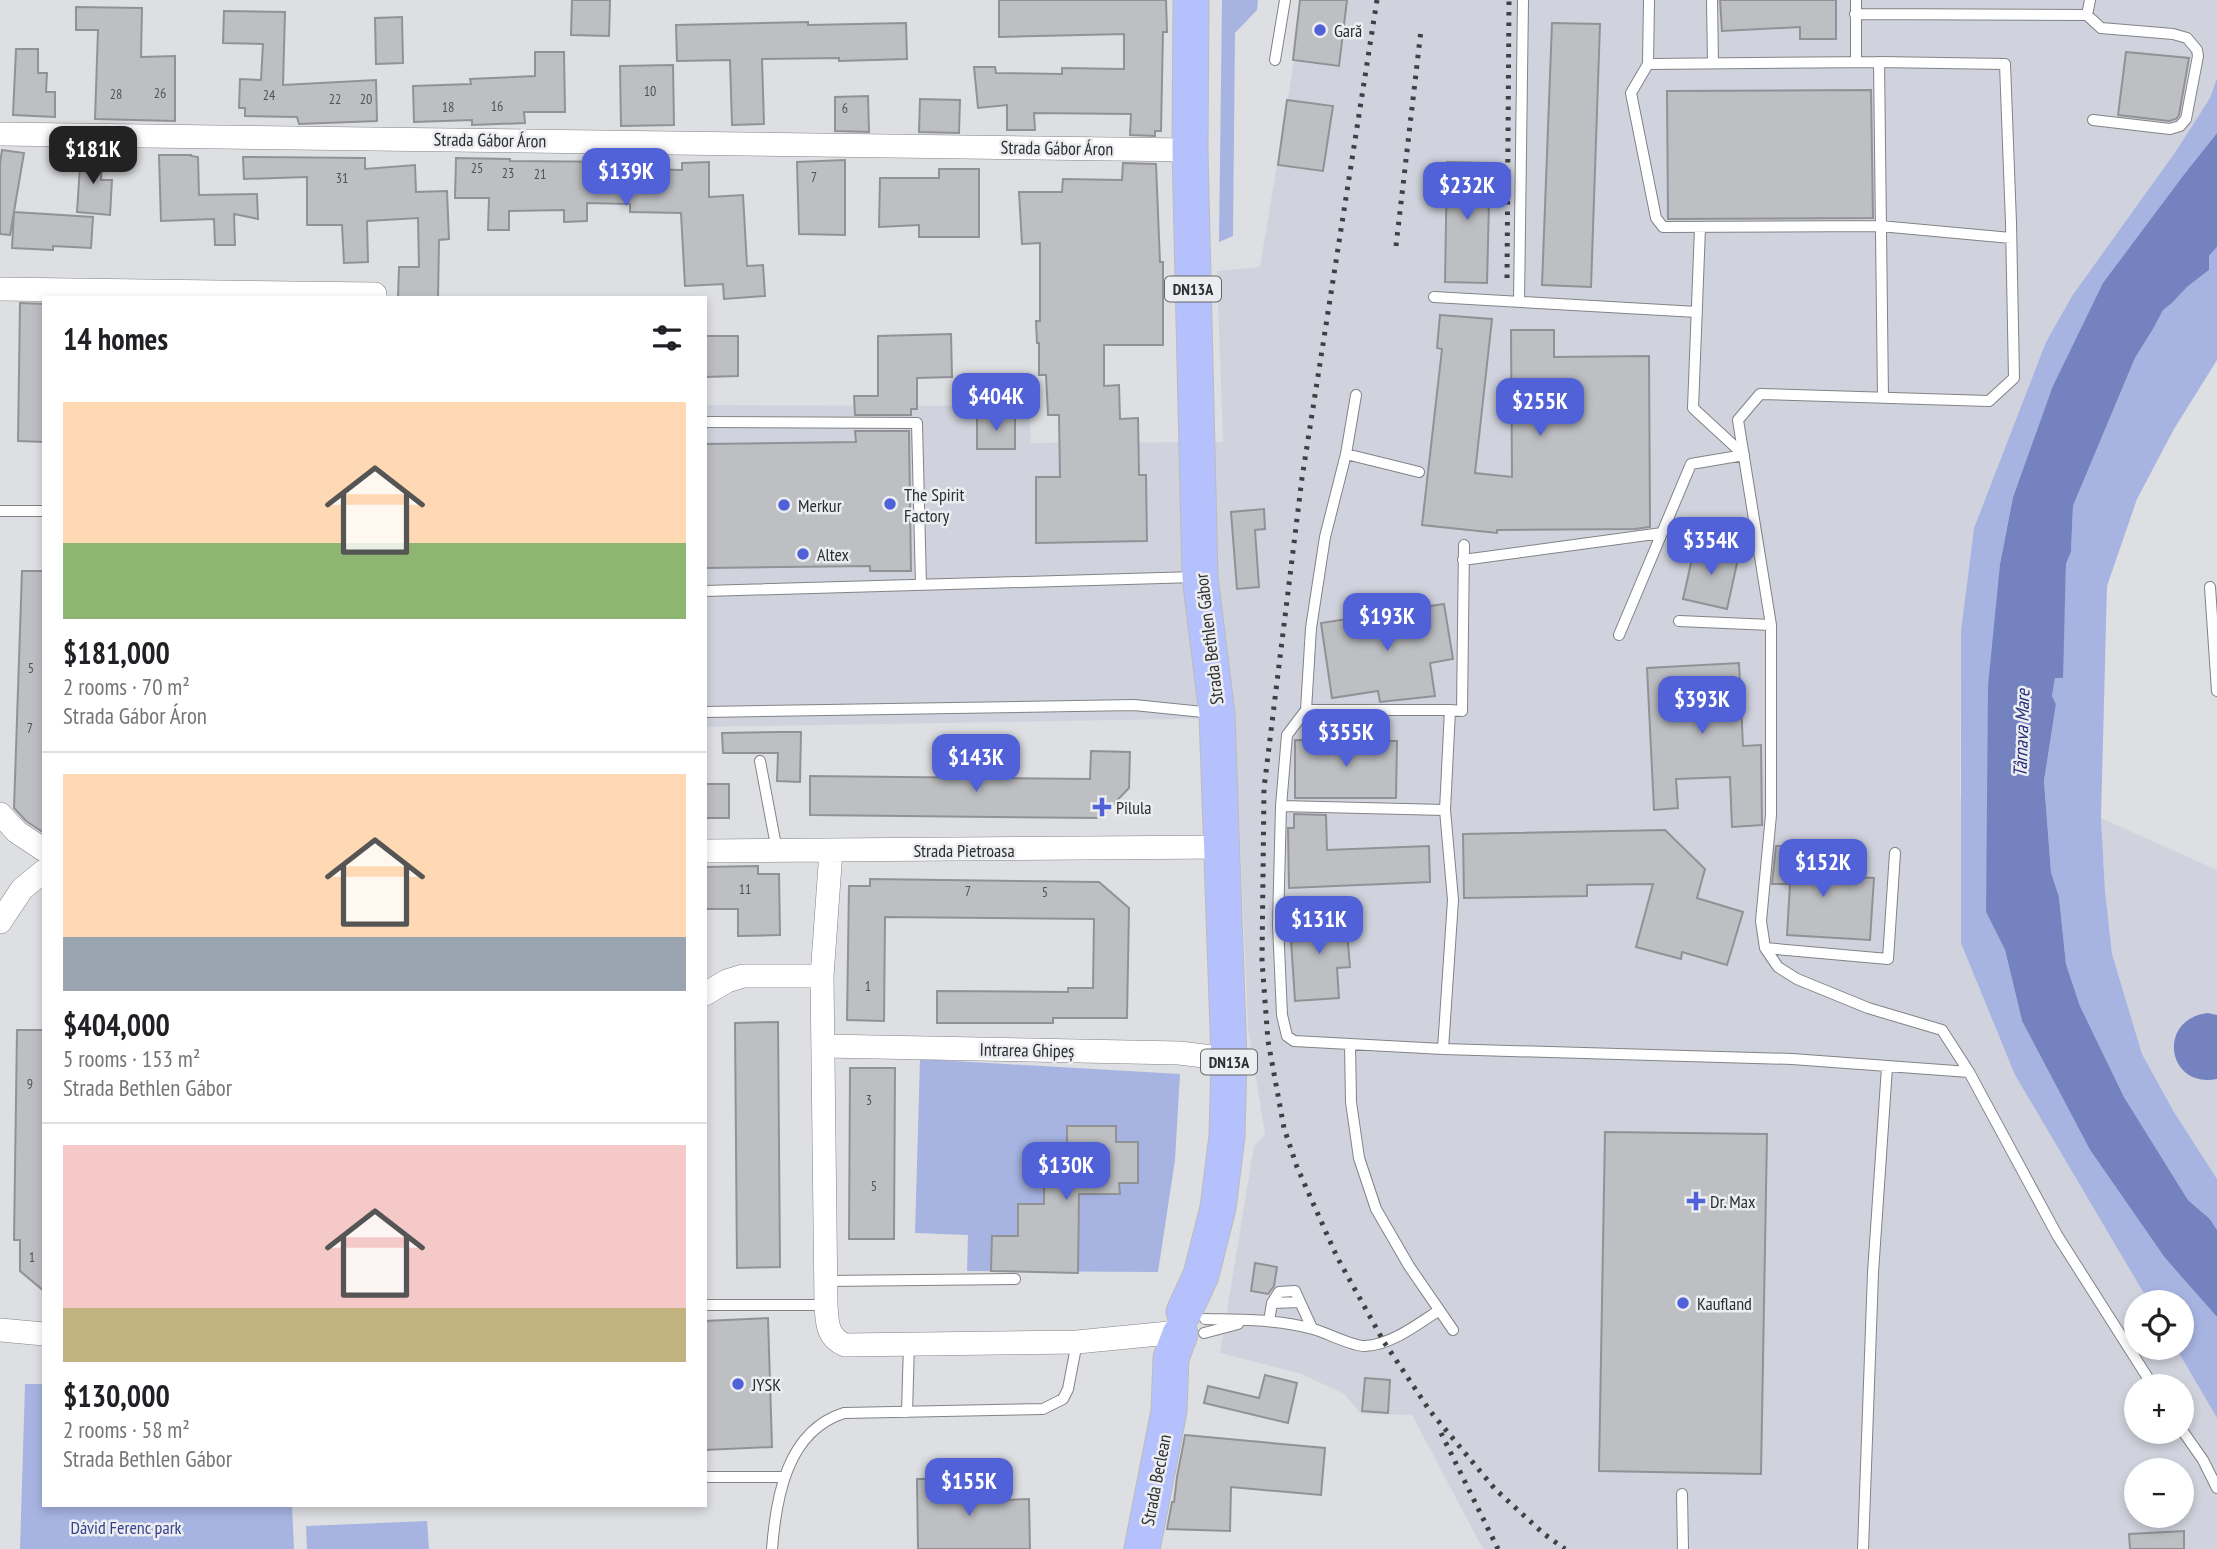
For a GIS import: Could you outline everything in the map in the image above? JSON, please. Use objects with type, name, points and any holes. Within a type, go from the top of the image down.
[{"type":"main road","name":"Strada Bethlen Gábor","points":[[1191,0],[1190,150],[1200,577],[1217,714],[1229,1059],[1227,1136],[1218,1208],[1191,1325]]},
{"type":"main road","name":"Strada Beclean","points":[[1142,1549],[1169,1411],[1191,1363],[1191,1325]]},
{"type":"street","name":"Strada Gábor Áron","points":[[0,134],[1190,150]]},
{"type":"street","points":[[0,289],[375,296]]},
{"type":"street","points":[[0,814],[17,832],[42,849]]},
{"type":"street","name":"Strada Pietroasa","points":[[707,851],[1223,847]]},
{"type":"street","points":[[831,851],[822,976],[826,1305],[828,1331],[832,1337],[845,1345],[1077,1342],[1134,1336],[1191,1325]]},
{"type":"street","points":[[0,922],[22,889],[42,873]]},
{"type":"street","points":[[707,993],[727,981],[743,976],[822,976]]},
{"type":"street","name":"Intrarea Ghipeș","points":[[824,1046],[1179,1053],[1229,1059]]},
{"type":"street","points":[[0,1330],[42,1334]]},
{"type":"lane","points":[[1275,60],[1284,0]]},
{"type":"lane","points":[[1520,302],[1523,0]]},
{"type":"lane","points":[[1649,0],[1648,64],[1631,93],[1656,218],[1663,227],[1880,226],[2011,238]]},
{"type":"lane","points":[[1712,0],[1713,63]]},
{"type":"lane","points":[[1856,0],[1856,62]]},
{"type":"lane","points":[[2087,15],[2090,0]]},
{"type":"lane","points":[[1855,14],[2087,15],[2101,28],[2173,34],[2187,38],[2197,50],[2186,118],[2180,126],[2170,128],[2093,120]]},
{"type":"lane","points":[[1878,62],[1883,398]]},
{"type":"lane","points":[[1648,64],[2004,64],[2014,378],[1989,401],[1760,394],[1738,420],[1771,625],[1771,816],[1761,920],[1765,948],[1779,967],[1797,979],[1868,1008],[1942,1030],[1969,1072],[2057,1235],[2145,1374]]},
{"type":"lane","points":[[1700,228],[1693,408],[1744,456]]},
{"type":"lane","points":[[1434,297],[1697,312]]},
{"type":"lane","points":[[1356,395],[1346,454],[1325,537],[1311,628],[1306,710],[1287,735],[1281,806],[1278,924],[1282,1015],[1287,1036],[1294,1041],[1443,1049],[1792,1059],[1969,1072]]},
{"type":"lane","points":[[707,422],[916,423],[921,585]]},
{"type":"lane","points":[[1346,454],[1419,472]]},
{"type":"lane","points":[[1619,635],[1691,464],[1744,456]]},
{"type":"lane","points":[[0,511],[42,511]]},
{"type":"lane","points":[[1464,560],[1662,533]]},
{"type":"lane","points":[[1306,710],[1462,711],[1464,545]]},
{"type":"lane","points":[[707,591],[1200,577]]},
{"type":"lane","points":[[2210,587],[2217,691]]},
{"type":"lane","points":[[1679,621],[1771,625]]},
{"type":"lane","points":[[707,712],[1135,705],[1217,714]]},
{"type":"lane","points":[[1443,1049],[1453,900],[1445,810],[1450,710]]},
{"type":"lane","points":[[760,761],[777,851]]},
{"type":"lane","points":[[1281,806],[1445,810]]},
{"type":"lane","points":[[1765,948],[1888,959],[1895,853]]},
{"type":"lane","points":[[1350,1044],[1351,1102],[1358,1147],[1376,1209],[1409,1266],[1453,1330]]},
{"type":"lane","points":[[1863,1549],[1873,1273],[1887,1067]]},
{"type":"lane","points":[[826,1280],[1015,1279]]},
{"type":"lane","points":[[1269,1321],[1272,1303],[1279,1292],[1295,1292],[1312,1328]]},
{"type":"lane","points":[[707,1305],[826,1305]]},
{"type":"lane","points":[[1191,1325],[1269,1321],[1312,1328],[1364,1346],[1384,1342],[1438,1311]]},
{"type":"lane","points":[[772,1549],[775,1513],[785,1477],[803,1442],[819,1424],[844,1413],[1043,1409],[1063,1399],[1068,1389],[1077,1342]]},
{"type":"lane","points":[[907,1412],[909,1344]]},
{"type":"lane","points":[[2192,1444],[2217,1488]]},
{"type":"lane","points":[[707,1477],[785,1477]]},
{"type":"lane","points":[[1682,1494],[1683,1549]]},
{"type":"shaded area","points":[[1304,0],[2217,0],[2217,78],[2210,98],[2176,151],[2072,296],[2046,342],[1974,528],[1961,631],[1960,795],[2015,1075],[2142,1290],[2124,1290],[2124,1360],[2183,1360],[2191,1374],[2124,1374],[2124,1444],[2194,1444],[2194,1379],[2217,1418],[2217,1549],[1483,1549],[1412,1415],[1361,1414],[1344,1394],[1302,1374],[1220,1353],[1254,1146],[1265,1135],[1248,1028],[1235,718],[707,727],[707,405],[1029,406],[1031,443],[1223,442],[1217,271],[1260,267]]},
{"type":"shaded area","points":[[2101,818],[2217,870],[2217,1179],[2174,1112],[2142,1054],[2112,954]]},
{"type":"green space","points":[[1222,0],[1258,0],[1257,10],[1235,33],[1233,236],[1219,242]]},
{"type":"green space","points":[[2217,78],[2217,133],[2186,172],[2052,388],[2013,497],[2000,564],[1986,912],[2005,950],[2022,1021],[2090,1150],[2165,1258],[2193,1290],[2142,1290],[2015,1075],[1961,943],[1961,631],[1974,528],[2046,342],[2072,296],[2176,151],[2210,98]]},
{"type":"green space","points":[[2217,247],[2217,360],[2174,429],[2137,499],[2107,586],[2101,818],[2112,954],[2142,1054],[2174,1112],[2217,1179],[2217,1230],[2210,1219],[2188,1200],[2124,1097],[2080,1006],[2066,964],[2059,897],[2051,872],[2044,781],[2056,704],[2052,696],[2055,677],[2062,678],[2066,564],[2071,552],[2073,506],[2135,358],[2163,309],[2209,270],[2209,256]]},
{"type":"green space","points":[[920,1059],[1180,1074],[1175,1160],[1158,1272],[967,1271],[968,1235],[915,1233]]},
{"type":"green space","points":[[2194,1291],[2217,1317],[2217,1418],[2194,1379],[2194,1374],[2191,1374],[2183,1360],[2194,1360]]},
{"type":"green space","name":"Dávid Ferenc park","points":[[25,1384],[42,1384],[42,1507],[292,1507],[294,1549],[20,1549]]},
{"type":"green space","points":[[427,1521],[429,1549],[307,1549],[306,1526]]},
{"type":"water","name":"Târnava Mare","points":[[2217,133],[2217,247],[2209,256],[2209,270],[2163,310],[2135,358],[2073,506],[2071,552],[2066,564],[2063,678],[2055,678],[2052,696],[2056,704],[2044,781],[2051,872],[2059,897],[2066,964],[2080,1006],[2124,1097],[2188,1200],[2210,1219],[2217,1230],[2217,1317],[2165,1258],[2090,1150],[2022,1021],[2005,950],[1986,912],[1988,686],[2000,564],[2013,497],[2052,388],[2103,283]]},
{"type":"water","points":[[2208,1013],[2217,1015],[2217,1079],[2200,1079],[2187,1074],[2178,1064],[2174,1052],[2180,1027],[2191,1018]]},
{"type":"building","points":[[572,0],[610,0],[609,36],[571,35]]},
{"type":"building","points":[[999,0],[1166,0],[1167,32],[1163,32],[1161,131],[1155,131],[1155,136],[1130,135],[1131,114],[1034,113],[1035,130],[1007,130],[1007,105],[978,108],[974,67],[995,67],[996,73],[1062,74],[1062,68],[1124,69],[1124,34],[999,37]]},
{"type":"building","name":"Gară","points":[[1300,0],[1347,0],[1339,66],[1293,60]]},
{"type":"building","points":[[1720,0],[1836,0],[1836,39],[1800,39],[1800,27],[1722,31]]},
{"type":"building","points":[[76,7],[142,8],[141,57],[175,56],[175,121],[95,119],[98,30],[76,30]]},
{"type":"building","points":[[224,11],[285,12],[283,85],[376,80],[377,121],[299,124],[297,117],[245,116],[245,108],[239,108],[240,79],[261,80],[263,44],[223,43]]},
{"type":"building","points":[[402,17],[403,63],[376,64],[375,18]]},
{"type":"building","points":[[808,22],[808,25],[906,23],[907,59],[762,59],[764,124],[732,125],[730,60],[677,61],[676,25]]},
{"type":"building","points":[[1552,23],[1600,24],[1591,287],[1542,285]]},
{"type":"building","points":[[16,49],[38,49],[38,73],[47,73],[46,92],[55,92],[55,117],[13,115]]},
{"type":"building","points":[[535,52],[564,52],[565,112],[524,112],[525,123],[472,125],[472,120],[414,122],[413,86],[471,84],[470,79],[535,76]]},
{"type":"building","points":[[2126,52],[2189,58],[2179,115],[2176,119],[2169,121],[2118,115]]},
{"type":"building","points":[[673,65],[674,125],[621,126],[620,66]]},
{"type":"building","points":[[1871,90],[1873,218],[1668,219],[1667,91]]},
{"type":"building","points":[[868,96],[869,132],[835,131],[835,97]]},
{"type":"building","points":[[920,99],[960,100],[959,133],[919,132]]},
{"type":"building","points":[[1287,100],[1333,106],[1323,171],[1278,165]]},
{"type":"building","points":[[2,150],[24,153],[10,235],[0,234]]},
{"type":"building","points":[[81,151],[102,152],[101,180],[112,180],[110,215],[77,212]]},
{"type":"building","points":[[159,155],[198,157],[199,195],[257,194],[258,219],[234,214],[235,245],[215,245],[214,219],[161,221]]},
{"type":"building","points":[[243,157],[365,158],[365,169],[415,165],[416,192],[447,191],[449,239],[439,240],[438,296],[398,296],[399,267],[419,267],[418,218],[367,221],[368,262],[344,263],[342,225],[307,225],[307,177],[244,179]]},
{"type":"building","points":[[456,158],[631,162],[631,169],[682,170],[682,163],[709,162],[709,197],[743,195],[747,266],[763,265],[765,296],[724,299],[723,284],[685,286],[681,213],[630,212],[630,204],[587,203],[587,221],[564,222],[564,210],[509,211],[509,230],[488,230],[489,198],[455,198]]},
{"type":"building","points":[[845,160],[845,235],[799,234],[797,162]]},
{"type":"building","points":[[1447,162],[1490,163],[1487,283],[1445,282]]},
{"type":"building","points":[[1123,163],[1156,164],[1160,262],[1163,262],[1163,345],[1104,345],[1104,386],[1119,385],[1120,419],[1138,418],[1139,475],[1146,475],[1147,541],[1036,543],[1036,477],[1060,477],[1059,415],[1048,415],[1046,375],[1039,375],[1036,321],[1040,321],[1040,243],[1022,244],[1019,192],[1062,192],[1063,179],[1122,180]]},
{"type":"building","points":[[939,169],[979,169],[979,237],[919,237],[919,225],[879,227],[880,178],[939,178]]},
{"type":"building","points":[[14,212],[93,217],[91,248],[12,248]]},
{"type":"building","points":[[20,303],[42,304],[42,442],[18,441]]},
{"type":"building","points":[[1440,315],[1492,319],[1475,473],[1512,477],[1511,330],[1554,330],[1554,357],[1649,356],[1650,527],[1497,530],[1497,533],[1422,525],[1442,349],[1437,348]]},
{"type":"building","points":[[951,334],[952,377],[917,378],[917,409],[911,409],[911,415],[855,415],[854,396],[878,396],[878,336]]},
{"type":"building","points":[[707,336],[738,336],[738,376],[707,377]]},
{"type":"building","points":[[977,417],[1015,417],[1015,449],[977,449]]},
{"type":"building","name":"Merkur","points":[[855,431],[909,431],[911,571],[870,571],[870,566],[707,568],[707,444],[856,442]]},
{"type":"building","points":[[1264,509],[1265,529],[1255,530],[1259,587],[1237,589],[1231,512]]},
{"type":"building","points":[[1695,545],[1739,554],[1727,609],[1683,599]]},
{"type":"building","points":[[22,571],[42,571],[42,832],[26,821],[14,808]]},
{"type":"building","points":[[1444,604],[1453,659],[1430,663],[1435,696],[1380,702],[1378,691],[1332,698],[1321,623]]},
{"type":"building","points":[[1739,663],[1743,746],[1761,745],[1762,825],[1732,827],[1730,777],[1676,779],[1678,808],[1654,810],[1647,668]]},
{"type":"building","points":[[801,732],[800,782],[777,781],[778,753],[723,753],[722,733]]},
{"type":"building","points":[[1295,740],[1397,741],[1396,798],[1295,798]]},
{"type":"building","points":[[1091,751],[1130,752],[1129,788],[1100,818],[810,815],[810,776],[1090,779]]},
{"type":"building","points":[[707,784],[729,784],[729,818],[707,818]]},
{"type":"building","points":[[1294,814],[1326,815],[1327,850],[1429,846],[1430,882],[1289,888],[1288,828],[1294,828]]},
{"type":"building","points":[[1665,830],[1705,869],[1697,898],[1743,912],[1727,965],[1682,952],[1681,959],[1636,947],[1653,884],[1587,885],[1587,896],[1464,898],[1463,834]]},
{"type":"building","points":[[1776,846],[1811,847],[1809,875],[1874,878],[1870,940],[1787,935],[1790,884],[1772,884]]},
{"type":"building","points":[[758,866],[758,874],[779,874],[780,935],[738,936],[738,909],[707,909],[707,867]]},
{"type":"building","points":[[870,879],[1099,882],[1129,908],[1127,1018],[1053,1018],[1053,1023],[937,1023],[937,991],[1068,992],[1068,988],[1093,988],[1094,919],[885,917],[884,1021],[847,1020],[849,886],[870,886]]},
{"type":"building","points":[[1345,908],[1350,967],[1337,968],[1339,998],[1295,1001],[1290,925]]},
{"type":"building","points":[[778,1022],[780,1267],[737,1268],[735,1023]]},
{"type":"building","points":[[17,1030],[42,1030],[42,1289],[20,1271],[20,1240],[14,1240]]},
{"type":"building","points":[[850,1068],[895,1068],[894,1239],[849,1239]]},
{"type":"building","points":[[1067,1126],[1116,1126],[1116,1142],[1138,1142],[1138,1183],[1119,1183],[1120,1194],[1079,1194],[1078,1273],[991,1271],[992,1236],[1018,1236],[1018,1204],[1044,1204],[1044,1155],[1067,1155]]},
{"type":"building","name":"Kaufland","points":[[1605,1132],[1767,1134],[1761,1474],[1599,1471]]},
{"type":"building","points":[[1255,1263],[1277,1267],[1274,1286],[1268,1294],[1251,1291]]},
{"type":"building","name":"JYSK","points":[[768,1318],[772,1447],[707,1450],[707,1321]]},
{"type":"building","points":[[1265,1375],[1297,1383],[1288,1423],[1204,1403],[1208,1386],[1259,1398]]},
{"type":"building","points":[[1365,1378],[1390,1380],[1388,1413],[1362,1411]]},
{"type":"building","points":[[1185,1435],[1325,1448],[1321,1495],[1231,1487],[1230,1531],[1167,1529]]},
{"type":"building","points":[[974,1478],[975,1501],[1029,1499],[1030,1549],[918,1549],[917,1479]]},
{"type":"building","points":[[2184,1531],[2184,1549],[2130,1549],[2129,1534]]},
{"type":"railway","points":[[1377,0],[1302,478],[1264,788],[1262,961],[1268,1041],[1284,1128],[1297,1167],[1337,1257],[1384,1342],[1430,1411],[1495,1489],[1544,1534],[1565,1549]]},
{"type":"railway","points":[[1507,278],[1509,0]]},
{"type":"railway","points":[[1396,246],[1421,30]]},
{"type":"railway","points":[[1441,1433],[1498,1549]]},
{"type":"place","name":"Gară","points":[[1320,30]]},
{"type":"place","name":"The Spirit Factory","points":[[890,504]]},
{"type":"place","name":"Merkur","points":[[784,505]]},
{"type":"place","name":"Altex","points":[[803,554]]},
{"type":"place","name":"Pilula","points":[[1102,807]]},
{"type":"place","name":"Dr. Max","points":[[1696,1201]]},
{"type":"place","name":"Kaufland","points":[[1683,1303]]},
{"type":"place","name":"JYSK","points":[[738,1384]]}]
